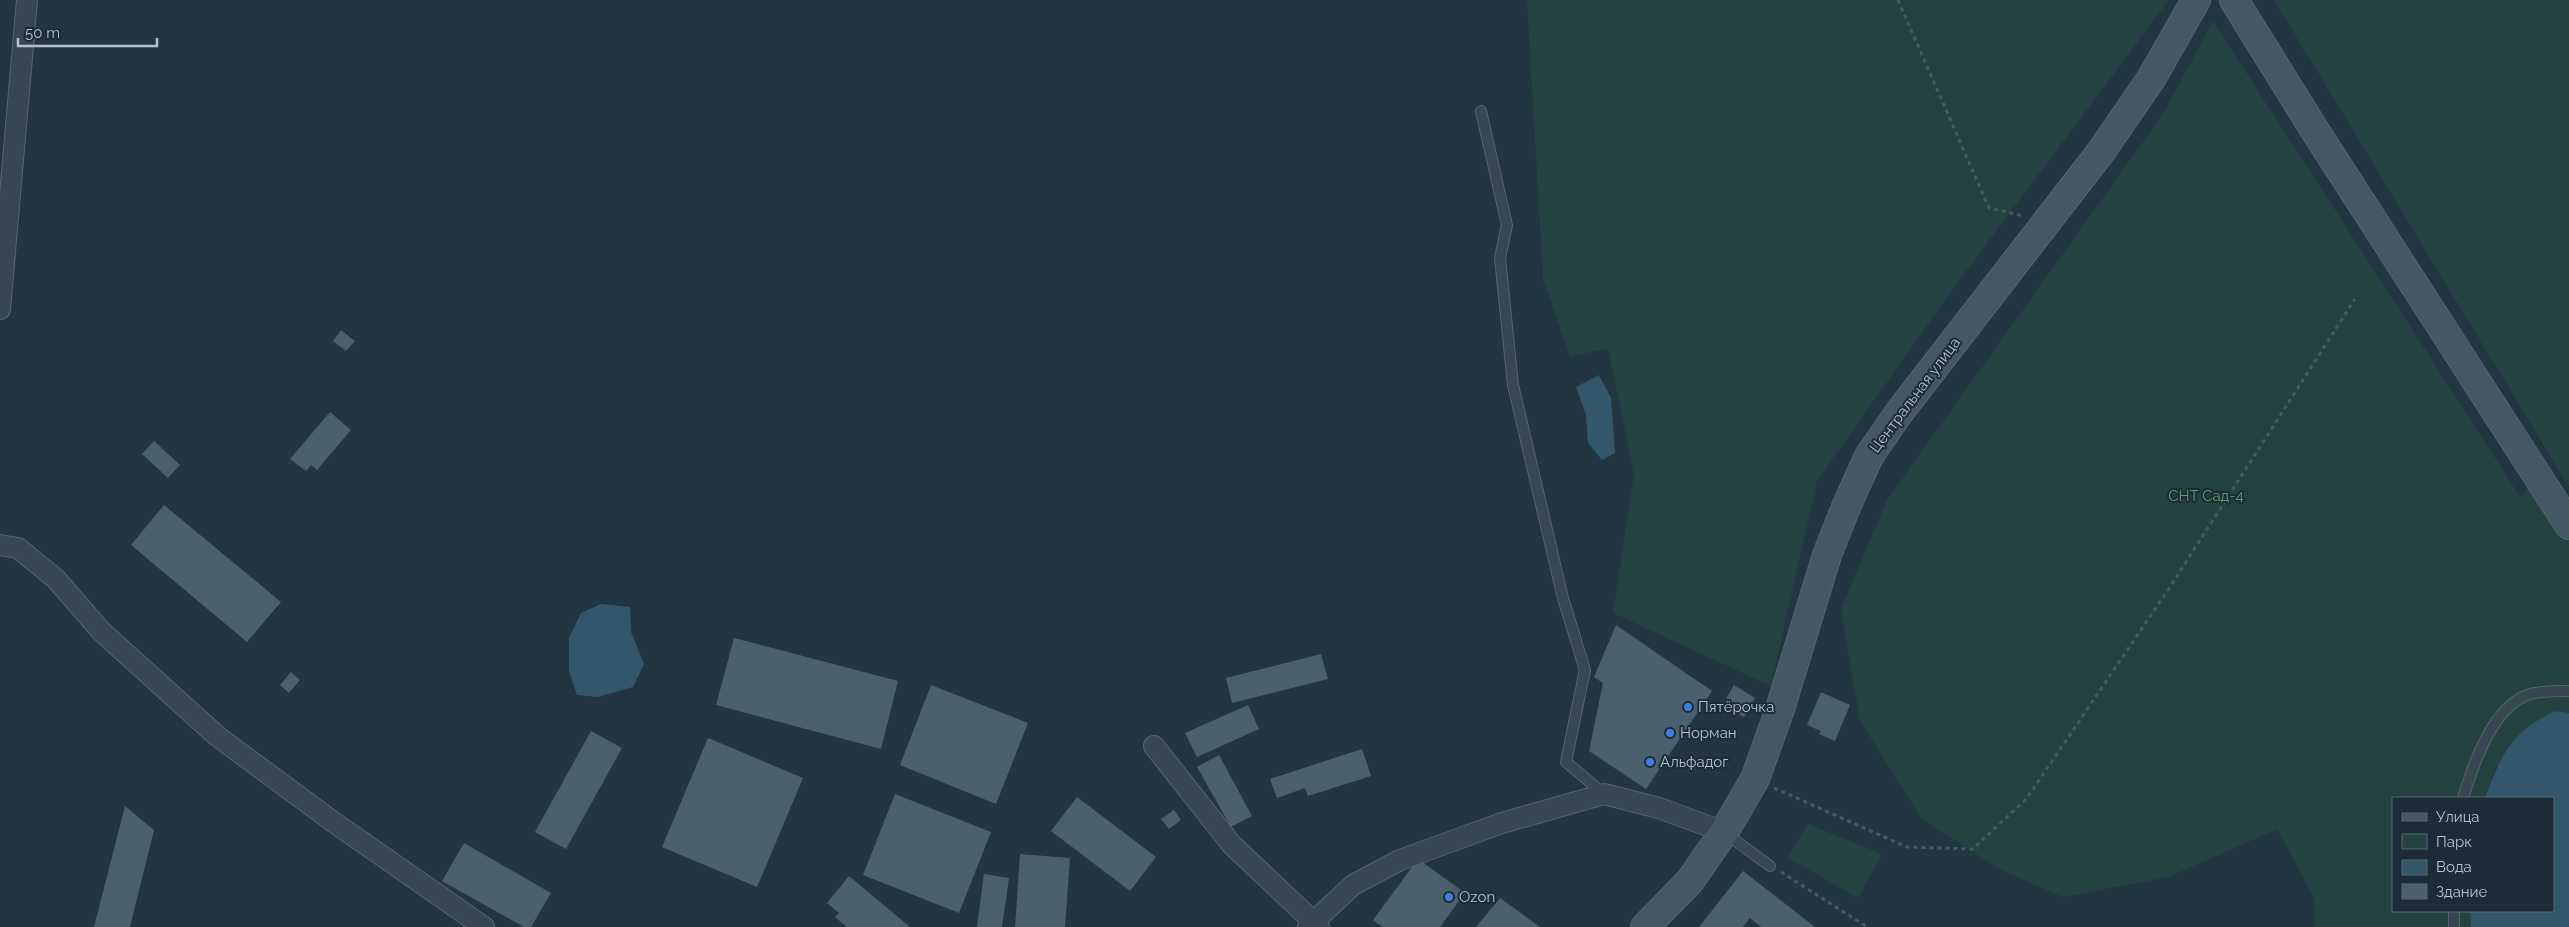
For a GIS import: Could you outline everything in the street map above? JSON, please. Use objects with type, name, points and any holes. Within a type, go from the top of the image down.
[{"type":"street","points":[[0,309],[27,0]]},
{"type":"street","name":"Центральная улица","points":[[1644,927],[1690,881],[1724,832],[1755,780],[1780,709],[1827,556],[1869,456],[1900,410],[2049,221],[2100,153],[2150,79],[2196,0]]},
{"type":"street","points":[[2234,0],[2312,126],[2569,525]]},
{"type":"street","points":[[0,545],[18,548],[56,579],[101,631],[217,736],[332,821],[484,927]]},
{"type":"street","points":[[1154,746],[1232,846],[1312,924],[1353,885],[1400,860],[1502,823],[1604,794],[1659,808],[1724,832]]},
{"type":"lane","points":[[1481,111],[1507,225],[1500,258],[1513,385],[1563,598],[1585,670],[1566,762],[1604,794]]},
{"type":"lane","points":[[2463,797],[2481,749],[2494,725],[2515,702],[2530,694],[2569,691]]},
{"type":"lane","points":[[1724,832],[1772,867]]},
{"type":"lane","points":[[2454,912],[2454,927]]},
{"type":"path","points":[[1898,0],[1988,208],[2049,221]]},
{"type":"path","points":[[1755,780],[1907,847],[1973,849],[2027,798],[2168,590],[2355,299]]},
{"type":"path","points":[[1772,867],[1867,927]]},
{"type":"green space","points":[[1527,0],[2169,0],[1957,283],[1817,481],[1771,686],[1613,613],[1634,474],[1608,348],[1570,357],[1543,278]]},
{"type":"green space","points":[[2274,0],[2569,0],[2569,487],[2561,474]]},
{"type":"green space","name":"СНТ Сад-4","points":[[2213,21],[2521,498],[2534,480],[2569,536],[2569,713],[2556,711],[2496,767],[2485,797],[2392,797],[2392,912],[2470,912],[2471,927],[2314,927],[2314,899],[2278,829],[2168,877],[2063,897],[2001,870],[1922,819],[1860,721],[1841,609],[1887,500],[2163,114]]},
{"type":"green space","points":[[1808,824],[1882,854],[1858,898],[1787,857]]},
{"type":"water","points":[[1599,375],[1611,398],[1615,453],[1602,460],[1588,443],[1586,415],[1576,387]]},
{"type":"water","points":[[601,604],[630,607],[631,632],[644,664],[633,687],[598,697],[577,695],[569,671],[569,638],[581,613]]},
{"type":"water","points":[[2556,711],[2569,713],[2569,927],[2471,927],[2470,912],[2554,912],[2554,797],[2485,797],[2497,769],[2510,746],[2518,736],[2541,718]]},
{"type":"building","points":[[341,330],[355,341],[346,351],[333,341]]},
{"type":"building","points":[[330,412],[351,430],[317,470],[311,465],[306,471],[290,459]]},
{"type":"building","points":[[154,441],[180,465],[168,478],[142,454]]},
{"type":"building","points":[[164,505],[281,602],[247,642],[131,545]]},
{"type":"building","points":[[1616,625],[1712,691],[1646,789],[1589,751],[1603,683],[1594,677]]},
{"type":"building","points":[[734,638],[898,681],[881,749],[716,705]]},
{"type":"building","points":[[1321,654],[1328,679],[1232,703],[1226,678]]},
{"type":"building","points":[[291,672],[300,680],[289,693],[280,685]]},
{"type":"building","points":[[931,685],[1028,723],[996,804],[900,765]]},
{"type":"building","points":[[1734,685],[1755,698],[1744,717],[1723,704]]},
{"type":"building","points":[[1821,692],[1850,705],[1835,741],[1819,734],[1821,731],[1807,725]]},
{"type":"building","points":[[1248,705],[1259,729],[1197,757],[1185,733]]},
{"type":"building","points":[[591,731],[622,748],[566,849],[535,832]]},
{"type":"building","points":[[708,738],[803,778],[757,887],[662,847]]},
{"type":"building","points":[[1362,749],[1371,776],[1308,796],[1305,788],[1277,798],[1270,779]]},
{"type":"building","points":[[1219,755],[1252,816],[1231,827],[1197,767]]},
{"type":"building","points":[[895,794],[991,832],[959,913],[863,875]]},
{"type":"building","points":[[1077,797],[1156,857],[1130,891],[1051,831]]},
{"type":"building","points":[[125,806],[154,830],[130,927],[94,927]]},
{"type":"building","points":[[1174,810],[1181,820],[1169,829],[1161,819]]},
{"type":"building","points":[[464,843],[551,893],[531,927],[524,927],[442,881]]},
{"type":"building","points":[[1020,854],[1070,858],[1065,927],[1015,927]]},
{"type":"building","points":[[1418,859],[1465,893],[1440,927],[1383,927],[1373,920]]},
{"type":"building","points":[[1743,871],[1815,927],[1761,927],[1750,918],[1743,927],[1699,927]]},
{"type":"building","points":[[984,874],[1009,878],[1002,927],[977,927]]},
{"type":"building","points":[[849,876],[910,927],[847,927],[835,917],[839,913],[827,903]]},
{"type":"building","points":[[1500,898],[1540,927],[1476,927]]},
{"type":"place","name":"Пятёрочка","points":[[1688,707]]},
{"type":"place","name":"Норман","points":[[1670,733]]},
{"type":"place","name":"Альфадог","points":[[1650,762]]},
{"type":"place","name":"Ozon","points":[[1449,897]]}]
